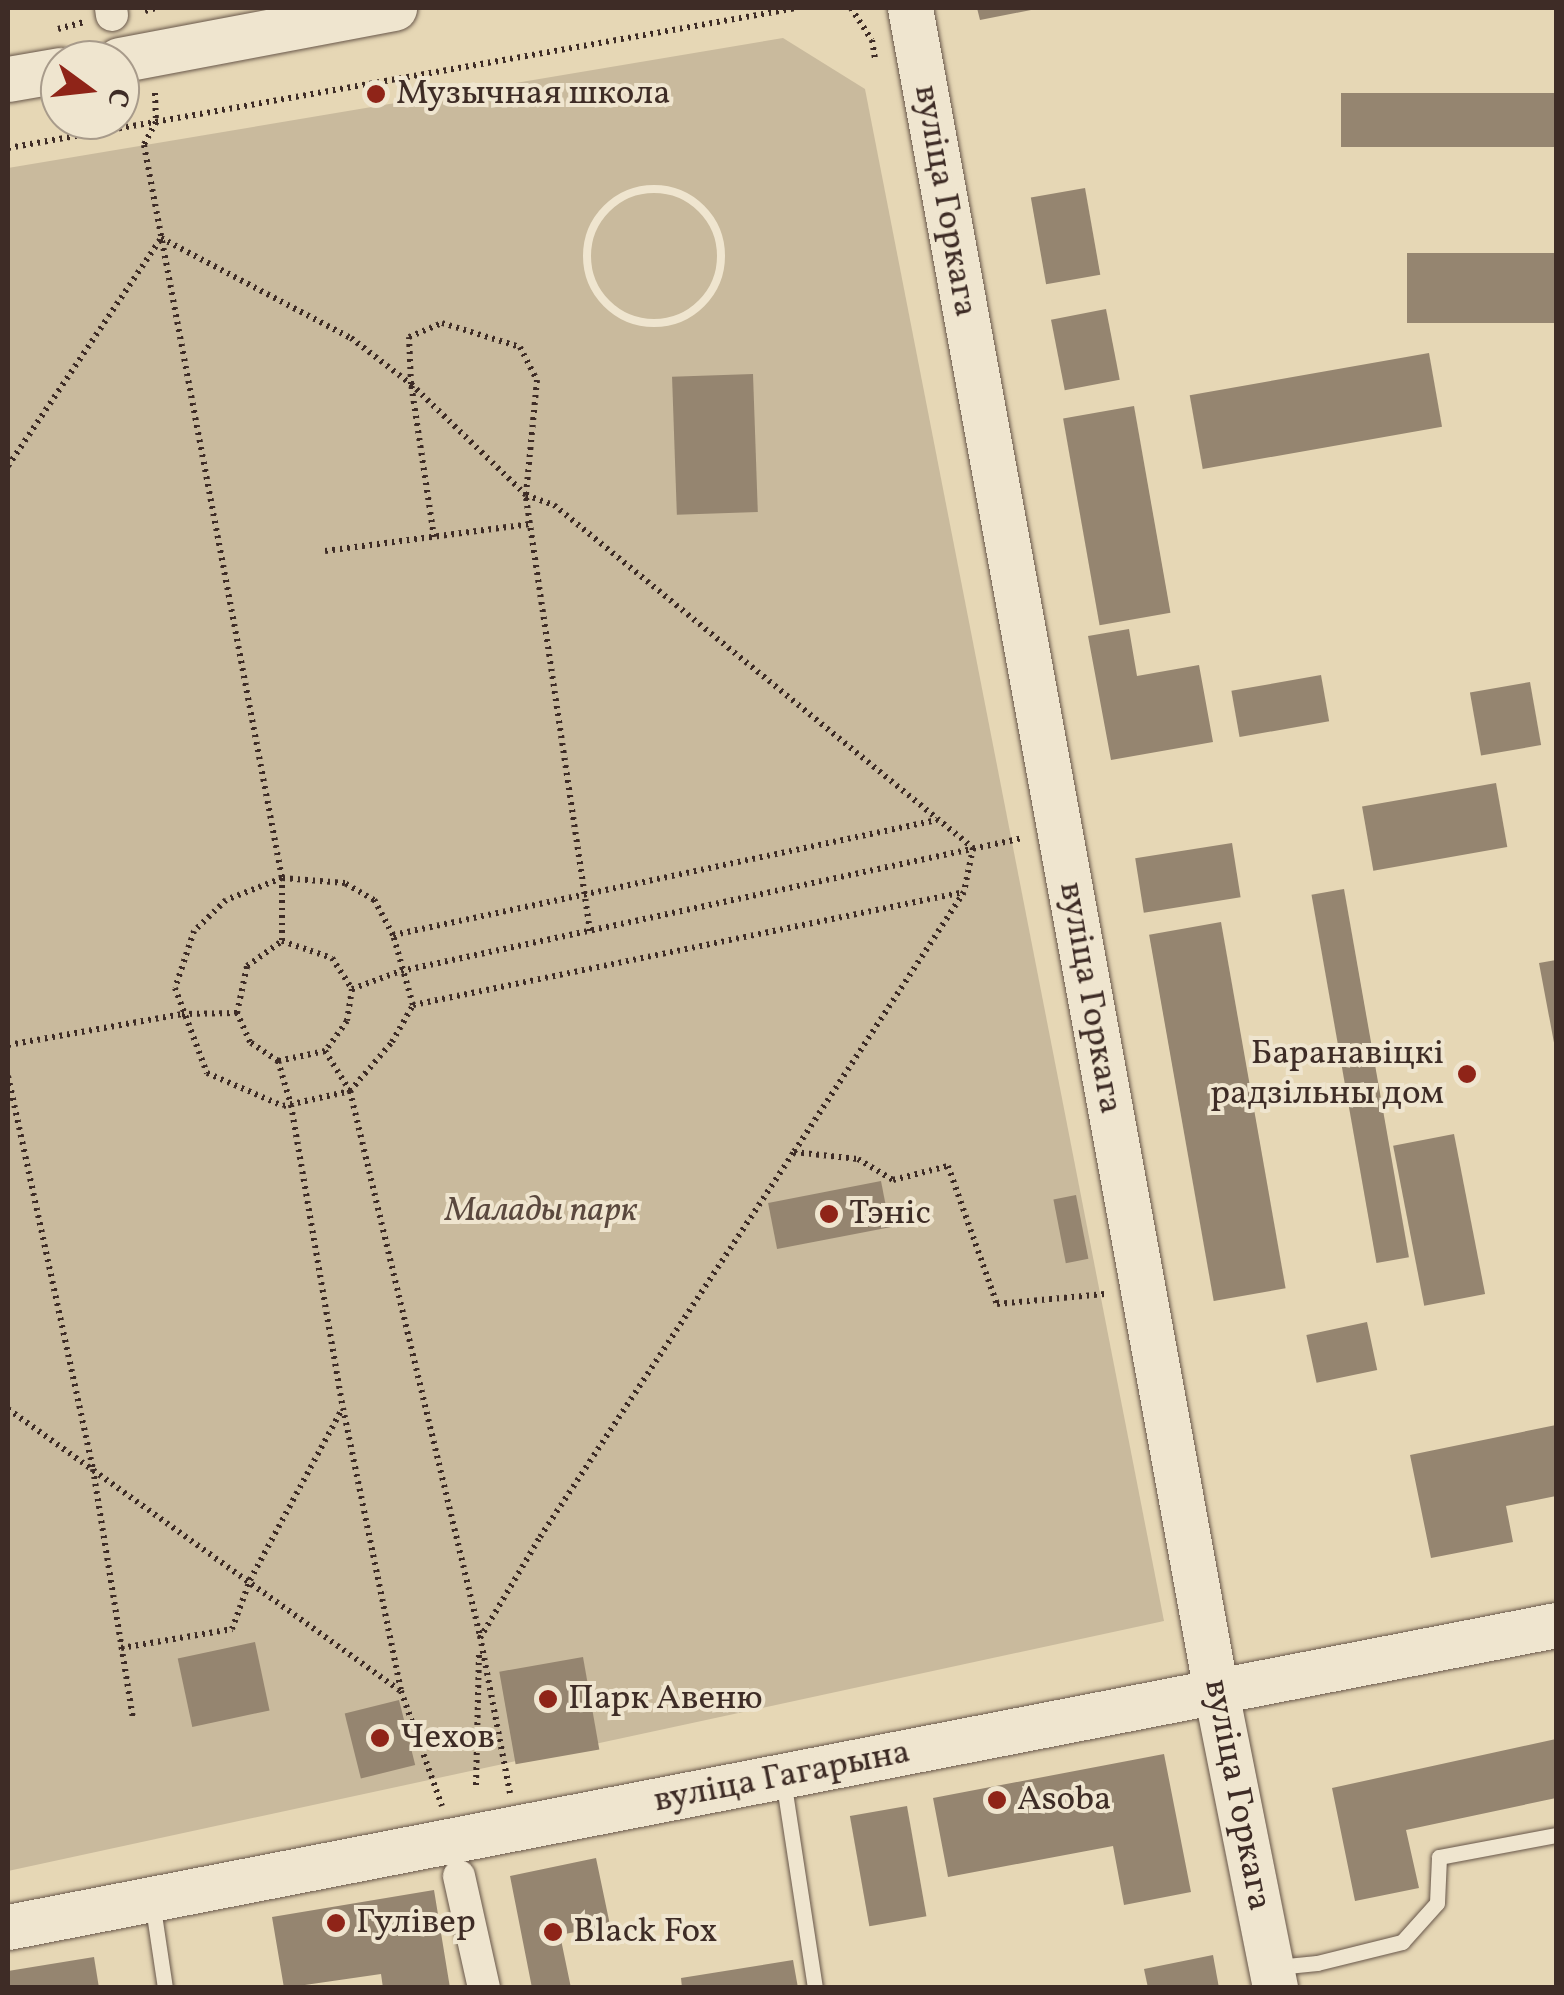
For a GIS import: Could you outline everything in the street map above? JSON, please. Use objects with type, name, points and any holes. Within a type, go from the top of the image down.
[{"type":"street","points":[[140,56],[394,8]]},
{"type":"street","name":"вуліца Горкага","points":[[910,8],[1216,1692],[1273,1978]]},
{"type":"street","points":[[8,79],[40,73]]},
{"type":"street","name":"вуліца Гагарына","points":[[8,1927],[152,1902],[1556,1625]]},
{"type":"street","points":[[459,1876],[484,1988]]},
{"type":"lane","points":[[783,1776],[814,1988]]},
{"type":"lane","points":[[1273,1978],[1402,1942],[1438,1903],[1439,1857],[1556,1835]]},
{"type":"lane","points":[[152,1902],[165,1988]]},
{"type":"path","points":[[139,40],[144,10],[156,8]]},
{"type":"path","points":[[8,148],[796,8]]},
{"type":"path","points":[[852,8],[872,40],[880,79]]},
{"type":"path","points":[[140,70],[156,122],[144,145],[282,878],[282,941]]},
{"type":"path","points":[[161,238],[351,338],[411,384],[526,495],[554,505],[973,848]]},
{"type":"path","points":[[8,466],[161,238]]},
{"type":"path","points":[[434,536],[411,384],[409,337],[442,323],[520,347],[537,380],[526,495],[590,931]]},
{"type":"path","points":[[325,551],[530,524]]},
{"type":"path","points":[[393,935],[938,820]]},
{"type":"path","points":[[352,990],[401,971],[1034,836]]},
{"type":"path","points":[[476,1785],[480,1636],[964,892],[973,848]]},
{"type":"path","points":[[413,1005],[393,935],[374,900],[345,884],[282,878],[226,900],[194,931],[175,988],[207,1072],[270,1103],[291,1104],[350,1091],[392,1042],[413,1005],[964,892]]},
{"type":"path","points":[[278,1061],[325,1051],[347,1021],[352,990],[332,958],[282,941]]},
{"type":"path","points":[[282,941],[246,966],[237,1012],[250,1042],[278,1061],[291,1104],[343,1408],[401,1691],[443,1809]]},
{"type":"path","points":[[8,1045],[182,1014],[237,1012]]},
{"type":"path","points":[[325,1051],[350,1091],[480,1636],[510,1794]]},
{"type":"path","points":[[8,1076],[93,1469],[133,1718]]},
{"type":"path","points":[[794,1152],[858,1159],[893,1180],[948,1166],[997,1304],[1109,1294]]},
{"type":"path","points":[[1106,1278],[1112,1313]]},
{"type":"path","points":[[121,1648],[232,1629],[250,1580],[343,1408]]},
{"type":"path","points":[[8,1409],[401,1691]]},
{"type":"path","points":[[495,1798],[529,1790]]},
{"type":"path","points":[[424,1813],[461,1805]]},
{"type":"green space","name":"Малады парк","points":[[783,38],[865,89],[1164,1621],[8,1871],[8,168]]},
{"type":"building","points":[[977,8],[1036,8],[1036,9],[980,20]]},
{"type":"building","points":[[1341,93],[1556,93],[1556,147],[1341,147]]},
{"type":"building","points":[[1085,188],[1100,275],[1046,284],[1031,198]]},
{"type":"building","points":[[1407,253],[1556,253],[1556,323],[1407,323]]},
{"type":"building","points":[[1106,309],[1120,380],[1065,390],[1051,320]]},
{"type":"building","points":[[1429,353],[1442,427],[1203,469],[1190,395]]},
{"type":"building","points":[[753,374],[758,512],[677,515],[672,377]]},
{"type":"building","points":[[1134,406],[1170,613],[1100,625],[1063,419]]},
{"type":"building","points":[[1129,629],[1137,676],[1199,665],[1213,742],[1111,760],[1088,636]]},
{"type":"building","points":[[1321,675],[1329,721],[1240,737],[1231,691]]},
{"type":"building","points":[[1530,682],[1541,745],[1481,756],[1470,693]]},
{"type":"building","points":[[1496,783],[1507,847],[1373,871],[1362,807]]},
{"type":"building","points":[[1232,843],[1241,897],[1144,913],[1135,858]]},
{"type":"building","points":[[1344,889],[1409,1257],[1376,1263],[1312,895]]},
{"type":"building","points":[[1221,922],[1286,1288],[1214,1301],[1149,935]]},
{"type":"building","points":[[1556,960],[1556,1048],[1555,1048],[1539,963]]},
{"type":"building","points":[[1454,1134],[1485,1294],[1424,1306],[1393,1146]]},
{"type":"building","name":"Тэніс","points":[[881,1181],[890,1227],[777,1249],[768,1203]]},
{"type":"building","points":[[1076,1195],[1088,1259],[1066,1263],[1053,1199]]},
{"type":"building","points":[[1367,1322],[1377,1370],[1317,1383],[1306,1335]]},
{"type":"building","points":[[1556,1425],[1556,1496],[1506,1506],[1513,1542],[1431,1558],[1410,1455]]},
{"type":"building","points":[[255,1642],[270,1710],[192,1727],[178,1658]]},
{"type":"building","points":[[583,1657],[599,1750],[516,1764],[499,1672]]},
{"type":"building","name":"Чехов","points":[[399,1700],[415,1765],[361,1779],[345,1714]]},
{"type":"building","points":[[1556,1739],[1556,1798],[1406,1830],[1419,1888],[1355,1901],[1332,1788]]},
{"type":"building","points":[[1164,1754],[1191,1892],[1124,1905],[1113,1846],[948,1877],[933,1798]]},
{"type":"building","points":[[907,1806],[926,1916],[869,1926],[850,1816]]},
{"type":"building","points":[[596,1858],[610,1925],[560,1935],[571,1988],[532,1988],[510,1876]]},
{"type":"building","points":[[434,1890],[450,1988],[383,1988],[381,1974],[284,1988],[272,1917]]},
{"type":"building","points":[[1213,1955],[1219,1988],[1148,1988],[1144,1969]]},
{"type":"building","points":[[94,1957],[99,1988],[8,1988],[8,1971]]},
{"type":"building","points":[[793,1960],[798,1988],[682,1988],[681,1978]]},
{"type":"railway","points":[[654,189],[680,194],[702,208],[716,230],[721,256],[716,282],[702,304],[680,318],[654,323],[628,318],[606,304],[592,282],[587,256],[592,230],[606,208],[628,194],[654,189]]},
{"type":"place","name":"Музычная школа","points":[[376,94]]},
{"type":"place","name":"Баранавіцкі радзільны дом","points":[[1467,1074]]},
{"type":"place","name":"Тэніс","points":[[829,1214]]},
{"type":"place","name":"Парк Авеню","points":[[548,1699]]},
{"type":"place","name":"Чехов","points":[[380,1738]]},
{"type":"place","name":"Asoba","points":[[997,1800]]},
{"type":"place","name":"Гулівер","points":[[336,1923]]},
{"type":"place","name":"Black Fox","points":[[553,1932]]}]
